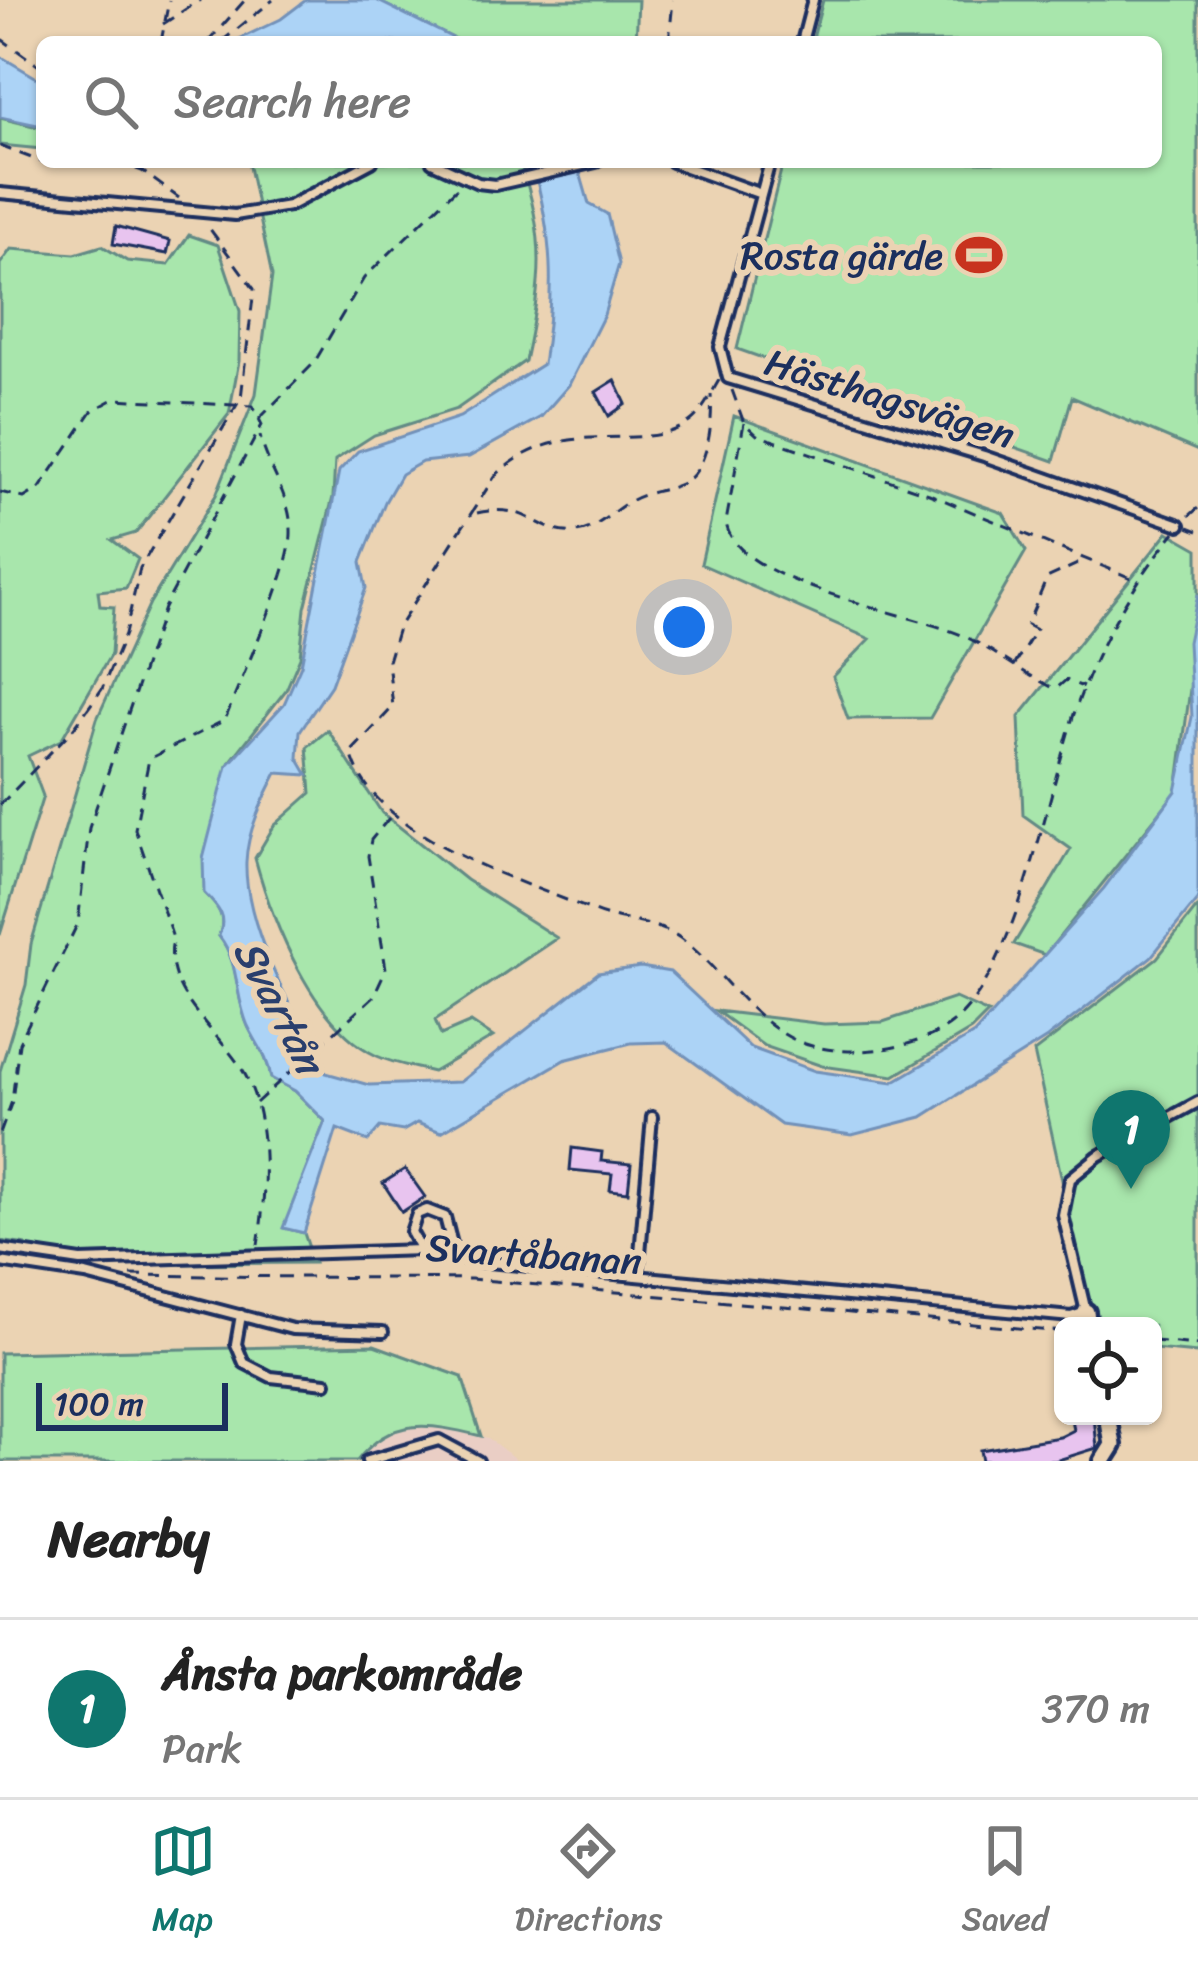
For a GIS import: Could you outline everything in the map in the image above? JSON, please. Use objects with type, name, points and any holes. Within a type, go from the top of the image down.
[{"type":"street","points":[[1103,1461],[1112,1445],[1109,1425]]},
{"type":"lane","points":[[804,36],[813,0]]},
{"type":"lane","points":[[0,194],[235,215],[289,206],[362,168]]},
{"type":"lane","points":[[444,168],[467,179],[495,184],[572,168]]},
{"type":"lane","points":[[689,168],[761,194]]},
{"type":"lane","name":"Hästhagsvägen","points":[[768,168],[720,347],[723,373],[736,382],[984,456],[1180,525]]},
{"type":"lane","points":[[1087,1317],[1063,1215],[1070,1179],[1098,1156],[1198,1102]]},
{"type":"lane","points":[[638,1276],[652,1117]]},
{"type":"lane","points":[[421,1250],[414,1242],[412,1222],[427,1210],[445,1217],[455,1256]]},
{"type":"lane","points":[[0,1249],[81,1261],[421,1250],[1054,1317]]},
{"type":"lane","points":[[0,1262],[86,1275],[292,1329],[383,1332]]},
{"type":"lane","points":[[241,1315],[236,1344],[244,1363],[271,1377],[326,1384]]},
{"type":"lane","points":[[367,1461],[439,1440],[478,1461]]},
{"type":"path","points":[[162,36],[169,0]]},
{"type":"path","points":[[163,24],[200,0]]},
{"type":"path","points":[[213,36],[245,0]]},
{"type":"path","points":[[228,36],[273,0]]},
{"type":"path","points":[[670,36],[673,0]]},
{"type":"path","points":[[0,38],[36,64]]},
{"type":"path","points":[[0,146],[36,160]]},
{"type":"path","points":[[0,805],[73,729],[102,689],[125,634],[140,568],[238,404],[247,380],[254,290],[197,211],[133,168]]},
{"type":"path","points":[[259,419],[314,363],[364,278],[467,179]]},
{"type":"path","points":[[723,373],[692,421],[646,437],[554,440],[515,457],[495,476],[398,628],[388,661],[393,707],[351,752],[354,765],[418,836],[600,913],[674,934],[786,1036],[812,1047],[889,1048],[952,1024],[989,975],[1084,688],[1136,580],[1198,508]]},
{"type":"path","points":[[723,373],[744,423],[757,435],[929,494],[1136,580]]},
{"type":"path","points":[[473,514],[502,508],[554,529],[581,532],[637,497],[683,483],[694,476],[704,450],[712,417],[711,394]]},
{"type":"path","points":[[0,492],[24,498],[40,488],[92,411],[114,399],[253,406],[283,489],[291,534],[280,576],[225,720],[149,759],[135,829],[173,938],[170,957],[178,984],[189,1005],[232,1053],[255,1105],[262,1142],[257,1253]]},
{"type":"path","points":[[744,423],[726,522],[728,537],[740,554],[776,572],[965,636],[1056,689],[1066,680],[1084,688]]},
{"type":"path","points":[[0,1134],[12,1101],[20,1043],[78,922],[89,829],[164,608],[199,537],[244,464],[246,448],[260,434]]},
{"type":"path","points":[[1014,666],[1036,630],[1027,626],[1047,578],[1086,560]]},
{"type":"path","points":[[255,1105],[373,998],[386,969],[368,856],[371,840],[394,812]]},
{"type":"path","name":"Svartåbanan","points":[[120,1275],[471,1279],[1054,1331]]},
{"type":"path","points":[[1162,1342],[1198,1345]]},
{"type":"shaded area","points":[[427,1423],[488,1438],[518,1461],[357,1461],[374,1438]]},
{"type":"green space","points":[[376,0],[638,0],[636,36],[449,36]]},
{"type":"green space","name":"Rosta gärde","points":[[823,0],[1198,0],[1198,451],[1072,397],[1054,461],[737,349],[782,168],[1162,168],[1162,36],[814,36]]},
{"type":"green space","points":[[0,118],[36,127],[36,148],[0,145]]},
{"type":"green space","points":[[249,168],[522,168],[535,214],[539,261],[525,361],[457,409],[374,435],[335,460],[333,497],[305,608],[300,657],[286,690],[227,766],[204,893],[220,912],[219,936],[231,957],[244,1014],[271,1078],[295,1091],[325,1121],[284,1228],[304,1233],[314,1263],[40,1265],[26,1245],[0,1241],[0,1071],[26,985],[31,944],[97,719],[150,603],[216,495],[256,394],[272,276]]},
{"type":"green space","points":[[189,235],[218,245],[240,311],[239,361],[229,414],[136,533],[112,540],[138,559],[126,588],[98,591],[100,606],[114,607],[111,654],[61,740],[28,756],[43,796],[0,935],[0,264],[11,249],[75,254],[102,246],[127,261],[168,265]]},
{"type":"green space","points":[[734,416],[1003,513],[1026,551],[930,718],[848,719],[833,677],[870,639],[701,564]]},
{"type":"green space","points":[[1168,532],[1198,549],[1198,626],[1177,791],[1045,955],[1014,944],[1071,849],[1023,815],[1019,717]]},
{"type":"green space","points":[[328,730],[382,813],[466,880],[557,938],[435,1020],[441,1035],[471,1022],[493,1037],[433,1072],[377,1056],[333,1021],[298,969],[262,883],[255,858],[274,826],[311,793],[307,747]]},
{"type":"green space","points":[[1198,906],[1198,1353],[1162,1350],[1162,1317],[1092,1317],[1034,1052],[1157,958]]},
{"type":"green space","points":[[955,998],[988,1013],[971,1030],[894,1076],[822,1066],[764,1046],[716,1011],[824,1024],[883,1022]]},
{"type":"green space","points":[[374,1345],[462,1377],[481,1436],[445,1428],[398,1430],[370,1446],[357,1461],[0,1461],[0,1353]]},
{"type":"water","points":[[306,0],[376,0],[449,36],[246,36]]},
{"type":"water","points":[[0,56],[36,77],[36,125],[0,117]]},
{"type":"water","name":"Svartån","points":[[533,168],[579,168],[589,204],[607,214],[619,264],[604,315],[569,385],[541,417],[469,457],[422,462],[401,474],[361,562],[366,588],[331,685],[300,731],[298,758],[308,775],[277,773],[249,839],[248,888],[262,943],[326,1073],[369,1085],[460,1082],[598,973],[641,967],[670,972],[751,1048],[815,1071],[893,1082],[974,1034],[1104,888],[1176,791],[1192,717],[1188,642],[1198,594],[1198,899],[1151,957],[1047,1038],[922,1117],[852,1135],[781,1125],[666,1042],[631,1043],[564,1060],[441,1132],[417,1123],[403,1131],[380,1127],[368,1141],[337,1129],[304,1233],[283,1228],[325,1121],[295,1091],[271,1078],[248,1026],[230,957],[219,936],[220,912],[204,893],[203,859],[227,766],[284,704],[301,665],[339,471],[358,451],[460,417],[543,364],[550,262]]},
{"type":"building","points":[[116,226],[170,241],[167,254],[113,244]]},
{"type":"building","points":[[615,380],[626,404],[609,416],[596,392]]},
{"type":"building","points":[[572,1148],[602,1152],[601,1161],[631,1164],[628,1192],[610,1190],[612,1174],[570,1170]]},
{"type":"building","points":[[405,1169],[425,1197],[402,1212],[383,1183]]},
{"type":"building","points":[[1073,1425],[1095,1425],[1097,1448],[1055,1461],[982,1461],[980,1450],[1060,1437],[1074,1430]]},
{"type":"place","name":"Rosta gärde","points":[[979,255]]},
{"type":"place","name":"Ånsta parkområde","points":[[1131,1189]]}]
